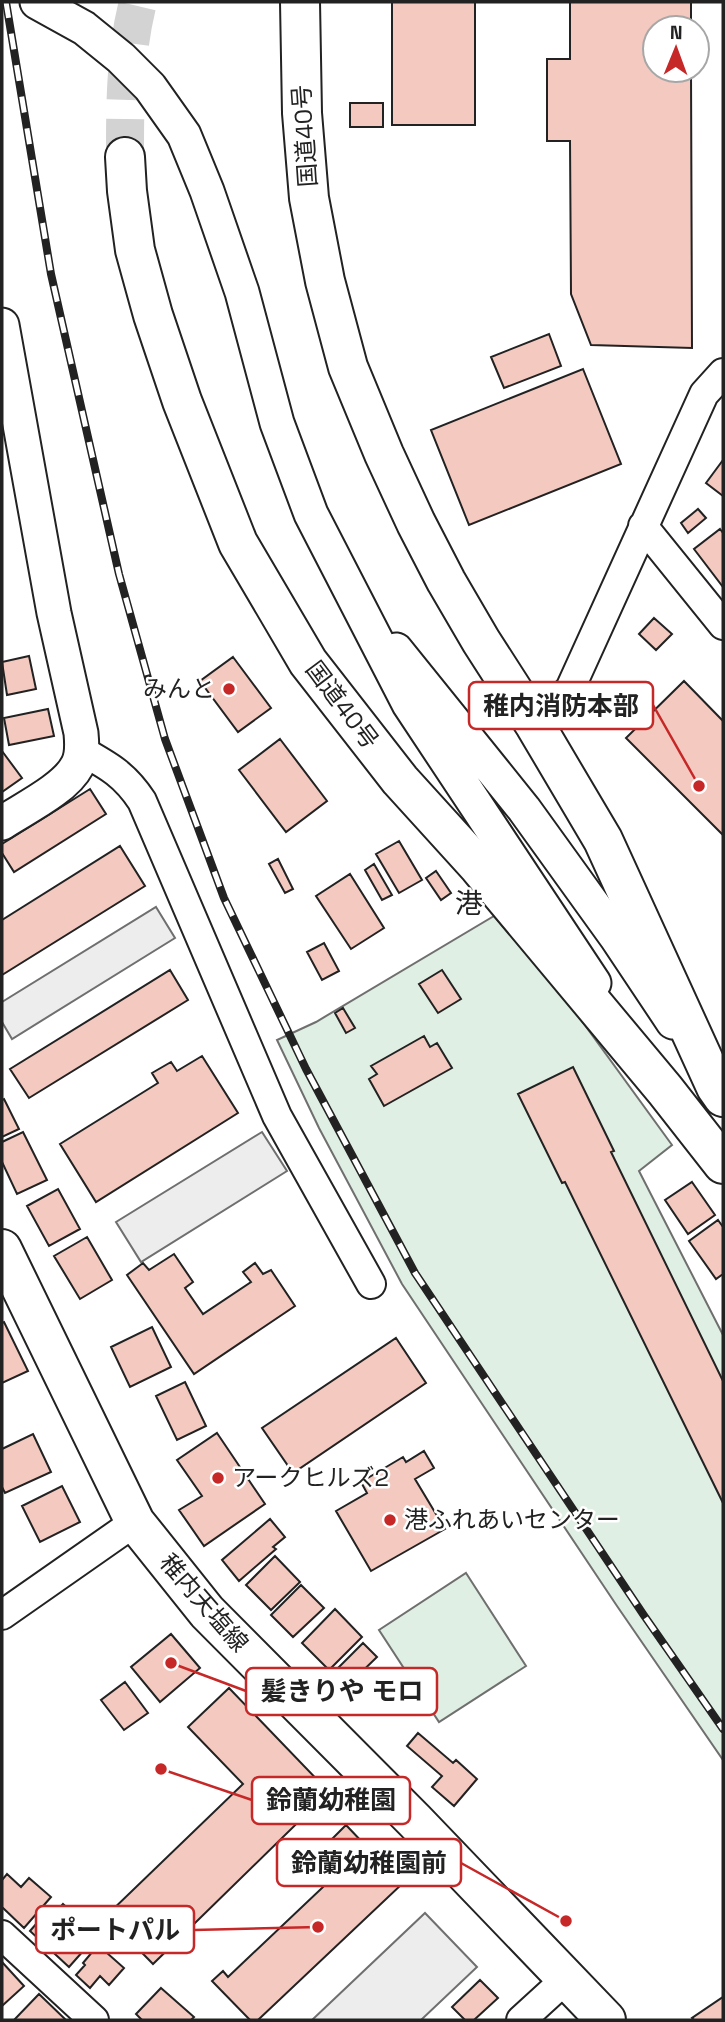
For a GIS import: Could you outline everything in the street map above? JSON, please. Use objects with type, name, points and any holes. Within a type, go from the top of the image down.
[{"type":"main road","name":"国道40号","points":[[300,2],[302,113],[309,198],[325,281],[348,367],[416,523],[481,641],[535,725],[603,840],[721,1089]]},
{"type":"main road","name":"国道40号","points":[[125,157],[135,250],[153,315],[204,459],[238,543],[309,662],[392,770],[479,867],[665,1090],[723,1164]]},
{"type":"main road","name":"稚内天塩線","points":[[2,1248],[135,1522],[207,1612],[415,1821],[606,2020]]},
{"type":"street","points":[[45,6],[84,29],[121,58],[150,87],[184,135],[238,280],[278,423],[311,514],[409,704],[665,1090]]},
{"type":"street","points":[[2,325],[54,613],[81,733],[82,751],[77,767],[58,787],[2,823]]},
{"type":"street","points":[[535,725],[570,689],[704,394],[723,373]]},
{"type":"street","points":[[643,526],[723,625]]},
{"type":"street","points":[[356,603],[524,808],[721,1089]]},
{"type":"street","points":[[82,751],[120,773],[131,784],[142,802],[277,1116],[371,1284]]},
{"type":"street","points":[[2,1615],[135,1522]]},
{"type":"street","points":[[2,1935],[94,2020]]},
{"type":"street","points":[[521,2020],[567,1978]]},
{"type":"green space","points":[[494,916],[571,1006],[672,1145],[639,1171],[723,1335],[723,1760],[402,1284],[319,1128],[277,1040],[316,1022]]},
{"type":"green space","points":[[466,1573],[526,1666],[439,1722],[379,1630]]},
{"type":"shaded area","points":[[156,907],[175,938],[12,1039],[2,1022],[2,1002]]},
{"type":"shaded area","points":[[262,1132],[287,1171],[141,1262],[116,1222]]},
{"type":"shaded area","points":[[425,1913],[477,1967],[421,2020],[312,2020]]},
{"type":"building","points":[[392,2],[475,2],[475,125],[392,125]]},
{"type":"building","points":[[570,2],[691,2],[691,14],[641,14],[641,84],[691,84],[692,348],[591,345],[571,294],[570,141],[547,141],[547,59],[570,59]]},
{"type":"building","points":[[350,103],[383,103],[383,127],[350,127]]},
{"type":"building","points":[[549,334],[561,366],[504,388],[491,357]]},
{"type":"building","points":[[583,369],[621,464],[469,525],[431,430]]},
{"type":"building","points":[[723,460],[723,496],[706,483]]},
{"type":"building","points":[[698,509],[706,518],[688,533],[681,523]]},
{"type":"building","points":[[720,529],[723,533],[723,587],[694,549]]},
{"type":"building","points":[[654,618],[672,634],[656,650],[639,634]]},
{"type":"building","points":[[29,656],[36,689],[7,695],[2,662]]},
{"type":"building","points":[[233,657],[271,708],[238,732],[200,681]]},
{"type":"building","points":[[684,681],[723,721],[723,835],[626,738]]},
{"type":"building","points":[[48,709],[54,736],[9,745],[4,718]]},
{"type":"building","points":[[280,739],[327,801],[286,832],[239,770]]},
{"type":"building","points":[[2,751],[22,778],[2,792]]},
{"type":"building","points":[[90,789],[106,814],[14,872],[2,853],[2,844]]},
{"type":"building","points":[[399,841],[422,880],[399,893],[376,854]]},
{"type":"building","points":[[120,846],[145,886],[2,975],[2,920]]},
{"type":"building","points":[[278,859],[293,889],[285,893],[269,864]]},
{"type":"building","points":[[374,864],[392,895],[382,900],[365,870]]},
{"type":"building","points":[[436,871],[451,893],[441,900],[426,878]]},
{"type":"building","points":[[350,874],[384,928],[351,949],[316,896]]},
{"type":"building","points":[[324,943],[339,971],[322,980],[307,952]]},
{"type":"building","points":[[170,970],[188,1000],[29,1098],[10,1069]]},
{"type":"building","points":[[442,970],[461,999],[438,1013],[419,984]]},
{"type":"building","points":[[343,1008],[355,1028],[346,1033],[335,1013]]},
{"type":"building","points":[[424,1036],[430,1047],[437,1043],[452,1068],[384,1106],[369,1079],[377,1074],[371,1066]]},
{"type":"building","points":[[202,1056],[238,1113],[96,1202],[60,1144],[158,1083],[152,1073],[171,1062],[177,1071]]},
{"type":"building","points":[[573,1067],[614,1151],[611,1152],[723,1381],[723,1503],[565,1182],[562,1183],[518,1094]]},
{"type":"building","points":[[4,1099],[19,1129],[2,1137],[2,1100]]},
{"type":"building","points":[[23,1132],[47,1180],[17,1194],[2,1162],[2,1142]]},
{"type":"building","points":[[692,1182],[715,1215],[688,1234],[665,1200]]},
{"type":"building","points":[[58,1189],[80,1229],[49,1246],[27,1206]]},
{"type":"building","points":[[718,1220],[723,1227],[723,1274],[716,1279],[689,1241]]},
{"type":"building","points":[[87,1237],[112,1280],[80,1299],[54,1256]]},
{"type":"building","points":[[174,1254],[193,1282],[185,1288],[203,1314],[251,1282],[243,1272],[255,1263],[263,1274],[271,1270],[295,1306],[194,1374],[127,1275],[143,1263],[149,1270]]},
{"type":"building","points":[[4,1322],[28,1371],[2,1383],[2,1323]]},
{"type":"building","points":[[152,1327],[171,1367],[130,1387],[111,1347]]},
{"type":"building","points":[[396,1338],[426,1383],[293,1473],[262,1428]]},
{"type":"building","points":[[185,1382],[206,1426],[177,1440],[156,1396]]},
{"type":"building","name":"アークヒルズ2","points":[[217,1433],[265,1504],[204,1546],[179,1510],[202,1496],[177,1460]]},
{"type":"building","points":[[33,1434],[51,1472],[5,1493],[2,1487],[2,1449]]},
{"type":"building","name":"港ふれあいセンター","points":[[424,1451],[434,1468],[415,1479],[445,1529],[371,1571],[336,1511],[367,1493],[361,1482],[403,1457],[406,1462]]},
{"type":"building","points":[[62,1486],[80,1522],[40,1542],[22,1506]]},
{"type":"building","points":[[270,1519],[285,1537],[273,1547],[276,1549],[239,1581],[222,1560]]},
{"type":"building","points":[[275,1556],[300,1582],[271,1610],[246,1585]]},
{"type":"building","points":[[301,1585],[324,1608],[293,1637],[271,1615]]},
{"type":"building","points":[[335,1609],[362,1637],[329,1670],[302,1643]]},
{"type":"building","points":[[171,1634],[200,1668],[160,1702],[131,1667]]},
{"type":"building","points":[[363,1643],[377,1657],[344,1689],[331,1675]]},
{"type":"building","points":[[125,1682],[148,1713],[124,1730],[101,1700]]},
{"type":"building","points":[[229,1688],[329,1792],[153,1964],[106,1916],[243,1784],[188,1727]]},
{"type":"building","points":[[418,1733],[453,1763],[456,1760],[477,1779],[454,1806],[432,1787],[442,1776],[407,1746]]},
{"type":"building","points":[[346,1825],[402,1884],[258,2020],[250,2020],[212,1981],[223,1971],[228,1977],[341,1870],[321,1850]]},
{"type":"building","points":[[7,1874],[21,1887],[29,1878],[51,1897],[24,1928],[2,1907],[2,1880]]},
{"type":"building","points":[[63,1904],[73,1913],[68,1919],[92,1941],[69,1967],[30,1931],[43,1916],[48,1921]]},
{"type":"building","points":[[98,1945],[124,1968],[109,1985],[100,1976],[90,1988],[76,1975]]},
{"type":"building","points":[[2,1962],[24,1986],[2,2006]]},
{"type":"building","points":[[480,1980],[498,1998],[474,2020],[465,2020],[452,2007]]},
{"type":"building","points":[[161,1988],[194,2017],[191,2020],[142,2020],[136,2014]]},
{"type":"building","points":[[39,1994],[66,2020],[14,2020]]},
{"type":"building","points":[[723,1997],[723,2020],[692,2018]]},
{"type":"tunnel","points":[[125,157],[128,59],[138,2]]},
{"type":"railway","points":[[6,2],[51,274],[119,574],[165,739],[224,898],[306,1069],[415,1273],[723,1729]]},
{"type":"place","name":"みんと","points":[[229,689]]},
{"type":"place","name":"稚内消防本部","points":[[699,786]]},
{"type":"place","name":"アークヒルズ2","points":[[218,1478]]},
{"type":"place","name":"港ふれあいセンター","points":[[390,1520]]},
{"type":"place","name":"髪きりや モロ","points":[[171,1663]]},
{"type":"place","name":"鈴蘭幼稚園","points":[[161,1769]]},
{"type":"place","name":"鈴蘭幼稚園前","points":[[566,1921]]},
{"type":"place","name":"ポートパル","points":[[318,1927]]},
{"type":"district","name":"港","points":[[469,903]]}]
